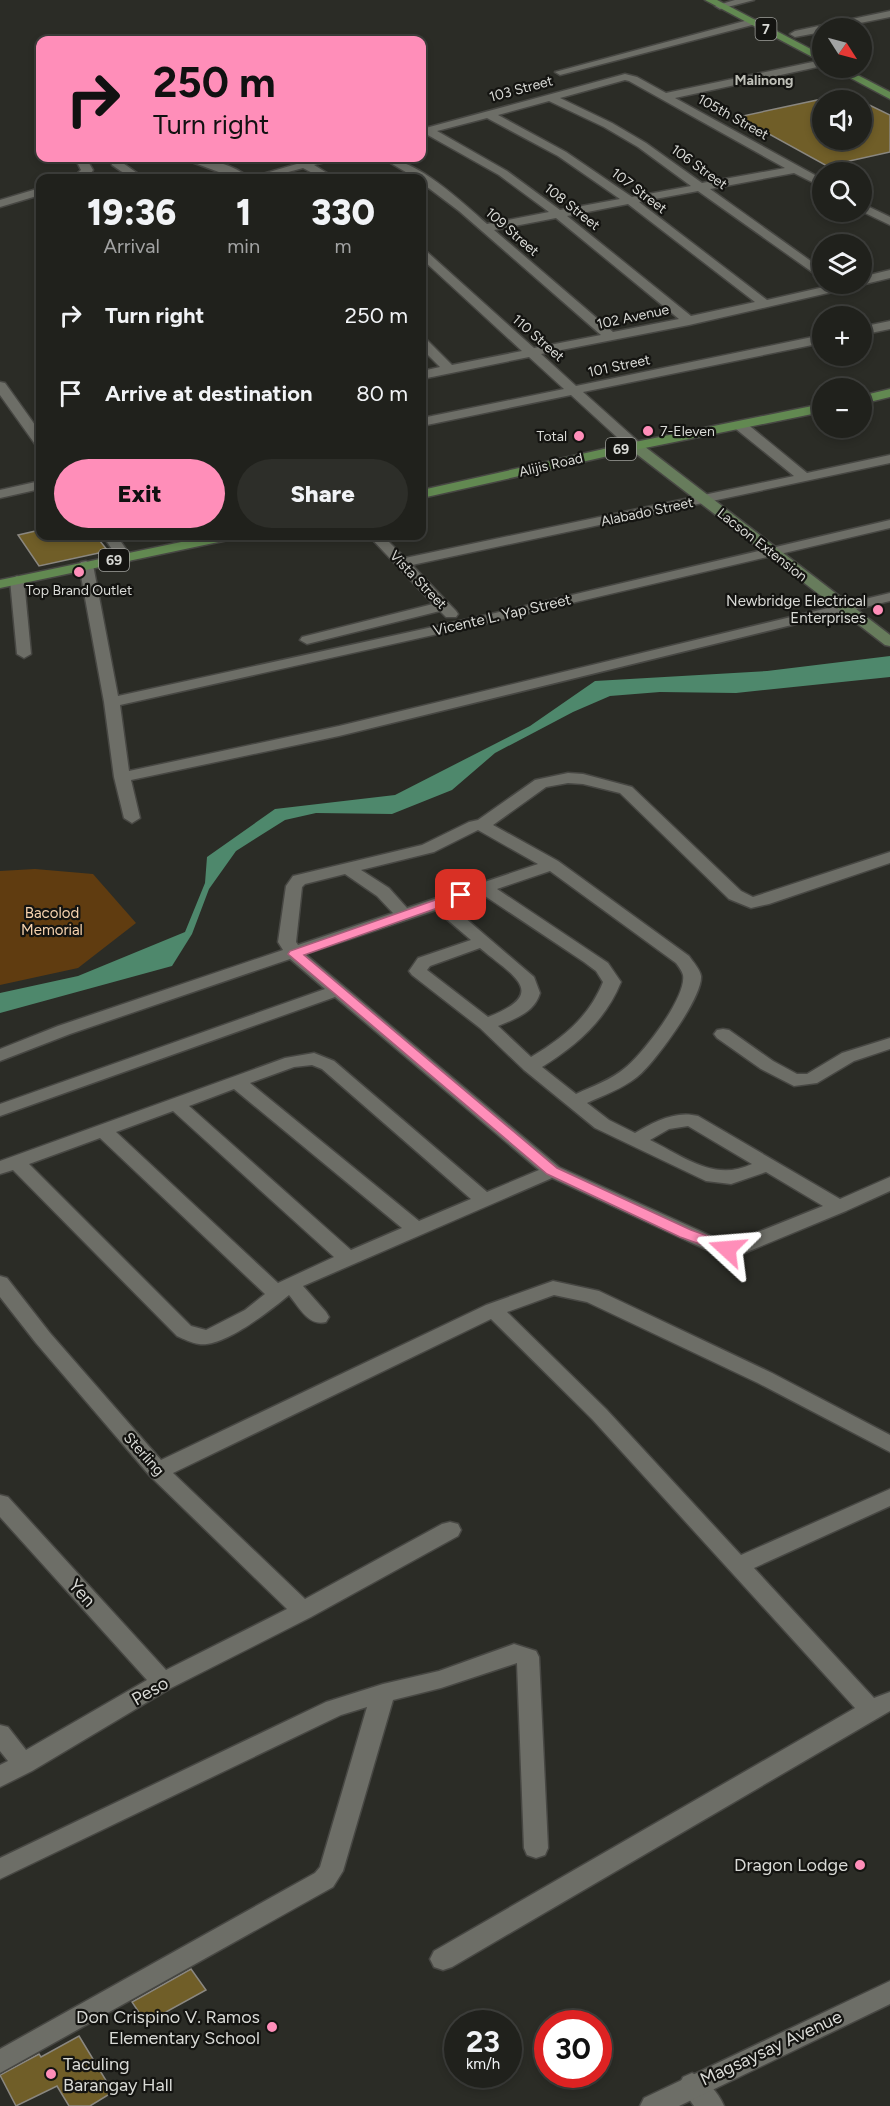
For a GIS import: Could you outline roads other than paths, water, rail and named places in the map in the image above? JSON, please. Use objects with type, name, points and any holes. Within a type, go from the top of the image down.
[{"type":"main road","name":"7","points":[[710,0],[727,3],[812,43]]},
{"type":"main road","name":"7","points":[[727,3],[752,22],[812,55]]},
{"type":"main road","points":[[872,76],[890,85]]},
{"type":"main road","points":[[856,78],[890,96]]},
{"type":"main road","points":[[872,397],[890,393]]},
{"type":"main road","name":"Alijis Road","points":[[426,493],[635,446],[812,410]]},
{"type":"main road","name":"Lacson Extension","points":[[635,446],[890,642]]},
{"type":"main road","name":"69","points":[[0,584],[125,558],[187,540]]},
{"type":"street","points":[[727,3],[749,0]]},
{"type":"street","points":[[872,18],[890,14]]},
{"type":"street","points":[[560,72],[752,22]]},
{"type":"street","points":[[795,34],[812,31]]},
{"type":"street","points":[[664,97],[812,63]]},
{"type":"street","name":"103 Street","points":[[426,130],[616,78],[628,78]]},
{"type":"street","name":"105th Street","points":[[628,78],[812,178]]},
{"type":"street","name":"106 Street","points":[[550,97],[624,134],[812,268]]},
{"type":"street","name":"107 Street","points":[[488,114],[556,149],[765,304]]},
{"type":"street","name":"108 Street","points":[[426,132],[488,163],[558,214],[689,321]]},
{"type":"street","points":[[201,162],[235,174]]},
{"type":"street","points":[[269,174],[311,162]]},
{"type":"street","name":"109 Street","points":[[394,162],[414,174]]},
{"type":"street","points":[[116,163],[132,174]]},
{"type":"street","points":[[303,164],[322,174]]},
{"type":"street","points":[[485,228],[796,169]]},
{"type":"street","name":"109 Street","points":[[426,181],[485,228],[611,337]]},
{"type":"street","points":[[0,204],[36,192]]},
{"type":"street","points":[[872,212],[890,222]]},
{"type":"street","name":"110 Street","points":[[426,257],[532,354],[576,390],[635,446]]},
{"type":"street","points":[[872,278],[890,274]]},
{"type":"street","name":"102 Avenue","points":[[426,374],[689,321],[812,291]]},
{"type":"street","points":[[872,329],[890,325]]},
{"type":"street","name":"101 Street","points":[[426,421],[812,341]]},
{"type":"street","points":[[426,346],[449,369]]},
{"type":"street","points":[[0,387],[36,436]]},
{"type":"street","points":[[741,426],[805,478]]},
{"type":"street","name":"Alabado Street","points":[[403,563],[890,459]]},
{"type":"street","points":[[0,494],[36,486]]},
{"type":"street","name":"Vicente L. Yap Street","points":[[112,702],[890,524]]},
{"type":"street","points":[[113,540],[125,558]]},
{"type":"street","name":"Vista Street","points":[[380,540],[460,624]]},
{"type":"street","points":[[86,565],[112,702],[122,777],[132,818]]},
{"type":"street","points":[[17,580],[24,654]]},
{"type":"street","points":[[122,777],[339,731],[890,597]]},
{"type":"street","points":[[307,640],[443,606]]},
{"type":"street","points":[[482,825],[541,783],[551,780],[583,779],[627,790],[735,895],[751,903],[769,899],[890,857]]},
{"type":"street","points":[[575,1101],[636,1070],[685,1001],[693,976],[682,960],[552,865],[482,825],[475,825],[428,849],[350,870],[299,880],[294,886],[287,942],[294,954],[552,1171],[686,1234],[735,1250],[890,1183]]},
{"type":"street","points":[[0,1055],[64,1030],[294,954],[439,904],[483,886],[552,865]]},
{"type":"street","points":[[350,870],[383,892],[405,915]]},
{"type":"street","points":[[483,886],[590,957],[612,982],[607,997],[590,1022],[567,1042],[530,1066]]},
{"type":"street","points":[[439,904],[525,977],[531,993],[529,1000],[517,1011],[486,1024]]},
{"type":"street","points":[[481,942],[424,962],[418,971],[486,1024],[530,1066],[602,1124],[706,1175],[722,1180],[735,1179],[768,1164]]},
{"type":"street","points":[[0,1110],[338,990]]},
{"type":"street","points":[[723,1034],[767,1065],[794,1080],[811,1079],[848,1058],[890,1043]]},
{"type":"street","points":[[485,1200],[395,1125],[328,1065],[314,1059],[291,1062],[236,1081],[8,1165],[184,1331],[201,1338],[222,1331],[252,1315],[284,1289],[347,1258],[485,1200],[552,1171]]},
{"type":"street","points":[[236,1081],[416,1229]]},
{"type":"street","points":[[175,1103],[347,1258]]},
{"type":"street","points":[[635,1141],[664,1124],[691,1120],[839,1207]]},
{"type":"street","points":[[103,1131],[319,1317]]},
{"type":"street","name":"Sterling","points":[[0,1283],[43,1338],[158,1471],[303,1611]]},
{"type":"street","points":[[158,1471],[493,1310],[531,1294],[553,1288],[592,1296],[765,1378],[890,1444]]},
{"type":"street","points":[[443,1959],[881,1706],[737,1566],[599,1414],[493,1310]]},
{"type":"street","points":[[737,1566],[890,1497]]},
{"type":"street","name":"Yen","points":[[0,1503],[163,1682]]},
{"type":"street","name":"Peso","points":[[0,1777],[163,1682],[303,1611],[450,1530]]},
{"type":"street","points":[[0,1869],[334,1708],[441,1679],[514,1653],[528,1657],[536,1848]]},
{"type":"street","points":[[0,2062],[324,1880],[331,1871],[383,1693]]},
{"type":"street","points":[[0,1734],[24,1764]]},
{"type":"street","name":"Magsaysay Avenue","points":[[652,2106],[890,1992]]},
{"type":"street","points":[[692,2085],[711,2106]]},
{"type":"place","name":"7-Eleven","points":[[648,431]]},
{"type":"place","name":"Total","points":[[579,436]]},
{"type":"place","name":"Top Brand Outlet","points":[[79,572]]},
{"type":"place","name":"Newbridge Electrical Enterprises","points":[[878,610]]},
{"type":"place","name":"Dragon Lodge","points":[[860,1865]]},
{"type":"place","name":"Don Crispino V. Ramos Elementary School","points":[[272,2027]]},
{"type":"place","name":"Taculing Barangay Hall","points":[[51,2074]]},
{"type":"district","name":"Malinong","points":[[764,80]]},
{"type":"park label","name":"Bacolod Memorial","points":[[52,922]]}]
